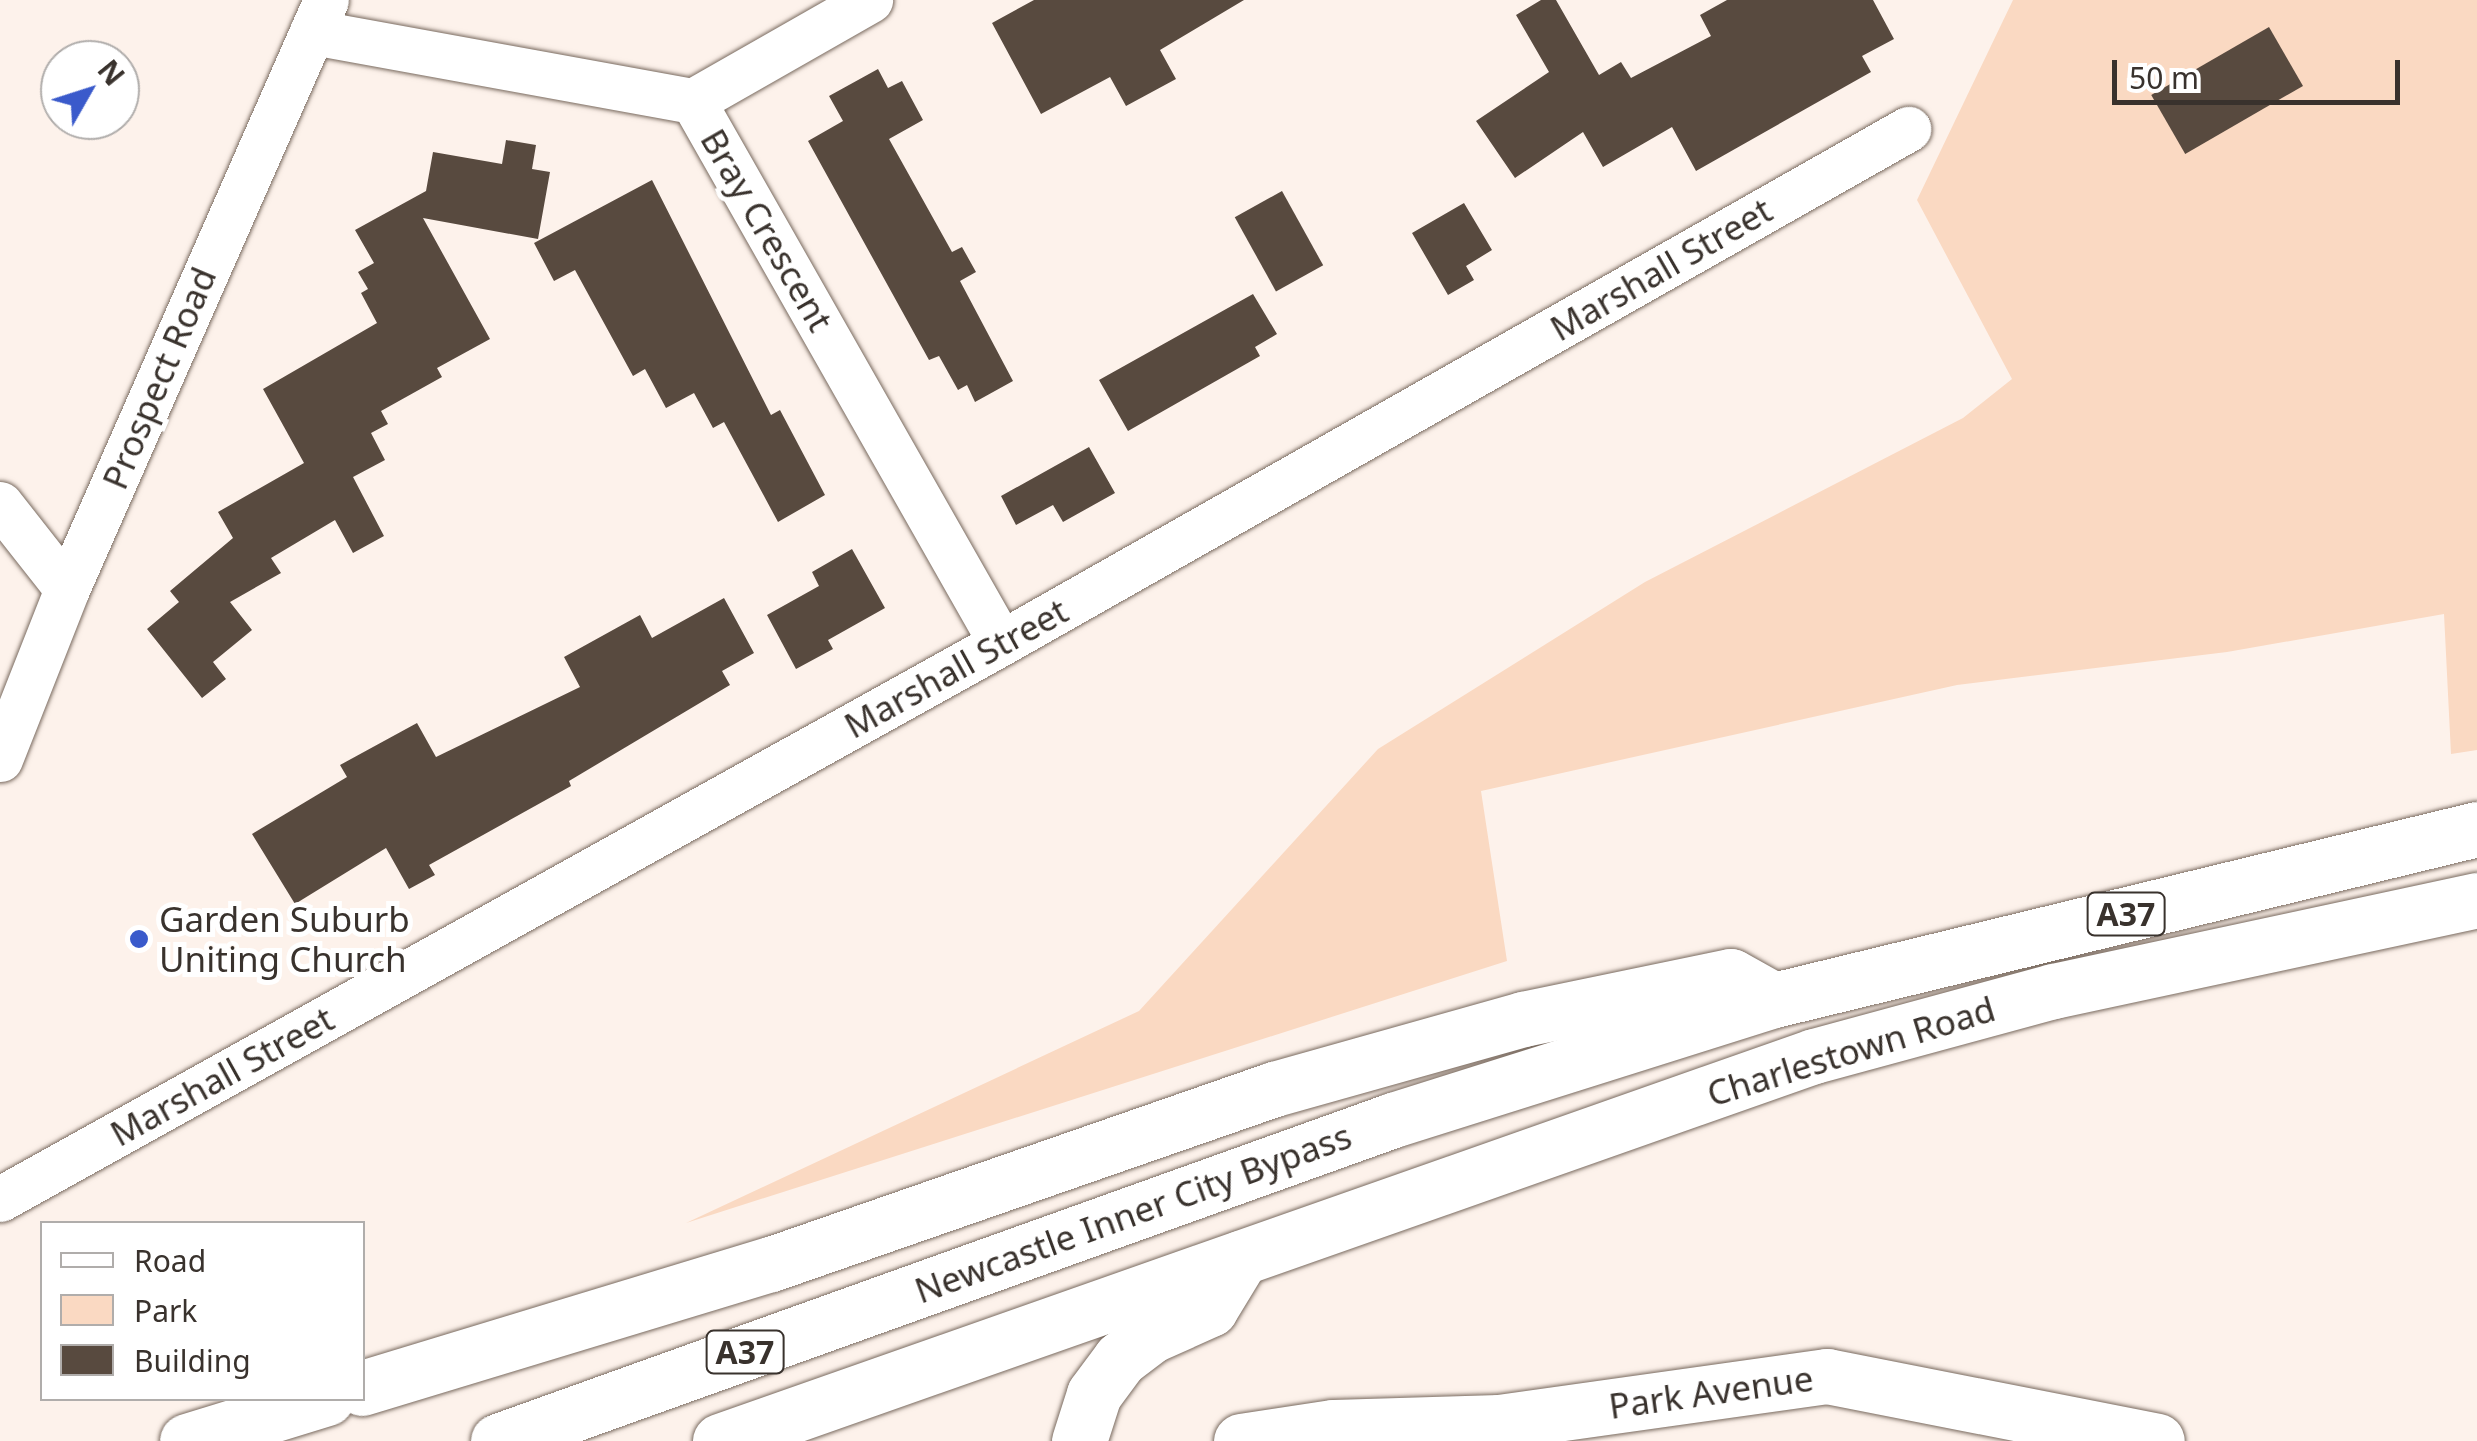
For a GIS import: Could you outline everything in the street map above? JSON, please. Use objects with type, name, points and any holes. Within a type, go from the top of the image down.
[{"type":"main road","name":"Charlestown Road","points":[[1774,1000],[2477,830]]},
{"type":"main road","name":"Charlestown Road","points":[[1241,1258],[1814,1056],[2053,991],[2477,900]]},
{"type":"main road","points":[[365,1387],[771,1264],[1274,1088],[1485,1030],[1731,976],[1774,1000]]},
{"type":"main road","name":"Newcastle Inner City Bypass","points":[[498,1441],[1393,1120],[1774,1000]]},
{"type":"main road","points":[[1079,1441],[1094,1394],[1120,1359],[1150,1336],[1210,1309],[1241,1258]]},
{"type":"main road","name":"A37","points":[[720,1441],[1241,1258]]},
{"type":"main road","name":"Park Avenue","points":[[1242,1441],[1332,1427],[1499,1422],[1827,1376],[2158,1441]]},
{"type":"main road","points":[[187,1441],[317,1401]]},
{"type":"main road","name":"Park Avenue","points":[[1433,1441],[1499,1422]]},
{"type":"street","points":[[694,101],[870,0]]},
{"type":"street","name":"Bray Crescent","points":[[319,16],[694,101],[1001,644]]},
{"type":"street","name":"Prospect Road","points":[[0,759],[67,589],[319,16]]},
{"type":"street","name":"Marshall Street","points":[[0,1199],[1001,644],[1908,129]]},
{"type":"street","points":[[0,504],[67,589]]},
{"type":"green space","points":[[2013,0],[2477,0],[2477,750],[2451,754],[2444,614],[2227,652],[1957,685],[1481,791],[1507,961],[686,1223],[1139,1011],[1378,749],[1645,582],[1963,418],[2012,379],[1917,200]]},
{"type":"building","points":[[1034,0],[1244,0],[1160,50],[1176,79],[1126,106],[1110,77],[1041,114],[992,23]]},
{"type":"building","points":[[1541,0],[1556,0],[1599,75],[1621,62],[1631,78],[1711,36],[1700,15],[1727,0],[1873,0],[1894,39],[1862,56],[1871,72],[1696,171],[1672,127],[1603,167],[1583,132],[1515,178],[1476,121],[1549,72],[1516,15]]},
{"type":"building","points":[[2269,27],[2303,86],[2185,154],[2151,95]]},
{"type":"building","points":[[878,69],[888,88],[902,81],[923,120],[889,139],[952,252],[962,247],[976,272],[960,281],[1013,381],[975,402],[967,385],[958,390],[939,356],[929,360],[808,141],[843,121],[829,96]]},
{"type":"building","points":[[506,140],[536,145],[532,169],[550,172],[538,239],[423,218],[490,339],[437,368],[442,377],[381,411],[388,424],[371,433],[385,460],[353,477],[384,536],[353,553],[335,520],[271,558],[281,573],[230,602],[252,630],[213,662],[226,679],[202,698],[147,629],[179,602],[170,591],[233,538],[218,512],[304,463],[263,389],[377,323],[361,293],[368,289],[358,272],[374,263],[355,230],[426,191],[433,152],[502,164]]},
{"type":"building","points":[[652,180],[771,415],[780,410],[825,495],[778,522],[724,422],[713,428],[694,393],[666,408],[645,369],[633,376],[575,270],[554,281],[534,243]]},
{"type":"building","points":[[1282,191],[1323,265],[1276,292],[1235,217]]},
{"type":"building","points":[[1464,203],[1492,250],[1466,266],[1474,280],[1448,295],[1412,233]]},
{"type":"building","points":[[1253,294],[1277,334],[1255,347],[1260,356],[1128,431],[1099,380]]},
{"type":"building","points":[[1089,447],[1115,493],[1063,522],[1053,505],[1016,525],[1001,496]]},
{"type":"building","points":[[852,549],[885,608],[828,640],[833,649],[796,669],[767,615],[819,586],[812,572]]},
{"type":"building","points":[[724,598],[754,653],[722,671],[730,685],[569,781],[571,786],[429,865],[435,875],[409,889],[386,848],[295,904],[252,834],[347,777],[340,765],[417,723],[436,757],[580,687],[564,657],[640,615],[652,638]]},
{"type":"place","name":"Garden Suburb Uniting Church","points":[[139,939]]}]
